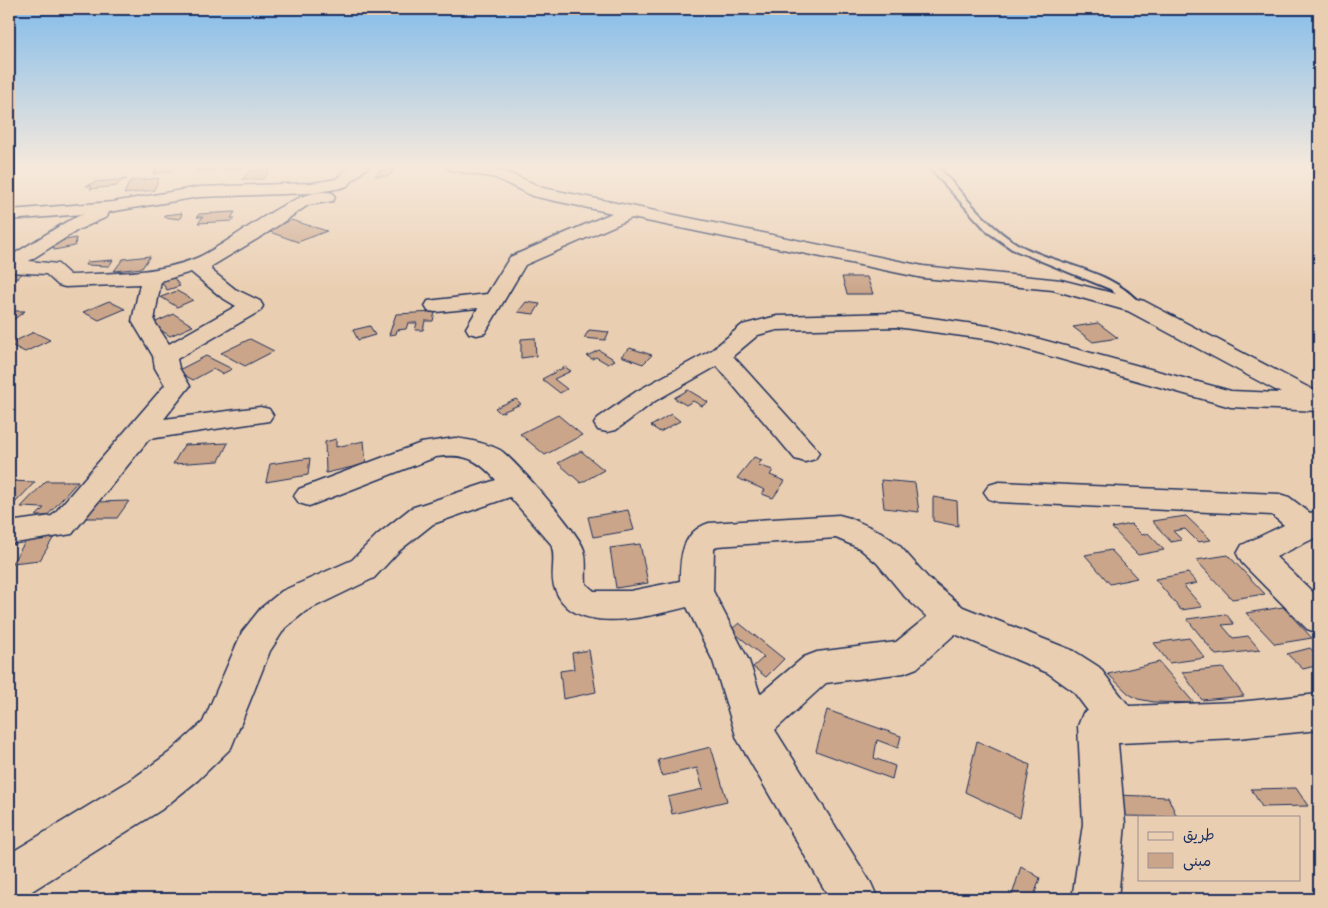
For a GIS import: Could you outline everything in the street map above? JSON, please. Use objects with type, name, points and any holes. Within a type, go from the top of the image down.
[{"type":"street","points":[[9,214],[107,207]]},
{"type":"street","points":[[9,265],[72,226],[112,207]]},
{"type":"street","points":[[9,265],[51,268],[65,281],[152,277],[202,263],[261,229],[293,207]]},
{"type":"street","points":[[609,207],[923,272],[1054,284],[1136,306],[1319,402]]},
{"type":"street","points":[[477,328],[517,261],[630,212]]},
{"type":"street","points":[[166,356],[252,306],[228,293],[201,272],[202,263]]},
{"type":"street","points":[[9,533],[61,526],[178,386],[167,368],[166,356],[143,321],[152,277]]},
{"type":"street","points":[[436,306],[494,300]]},
{"type":"street","points":[[607,424],[646,396],[720,355],[750,330],[777,323],[896,320],[995,334],[1231,399],[1319,402]]},
{"type":"street","points":[[720,355],[805,453]]},
{"type":"street","points":[[141,431],[260,415]]},
{"type":"street","points":[[309,496],[431,448],[448,446],[477,450],[492,458],[561,535],[569,550],[571,590],[581,601],[595,605],[615,606],[638,604],[696,591]]},
{"type":"street","points":[[9,885],[16,875],[146,795],[184,766],[217,735],[255,642],[273,618],[294,601],[363,569],[388,543],[422,516],[517,484]]},
{"type":"street","points":[[999,492],[1279,505],[1314,525]]},
{"type":"street","points":[[1314,525],[1253,554],[1319,619]]},
{"type":"street","points":[[855,899],[751,726],[731,660],[696,591],[696,566],[700,545],[709,535],[838,526],[870,540],[888,554],[917,588],[950,616],[1061,662],[1086,679],[1120,725]]},
{"type":"street","points":[[751,726],[817,668],[904,657],[950,616]]},
{"type":"street","points":[[1095,899],[1104,824],[1097,726],[1238,720],[1319,712]]},
{"type":"lane","points":[[971,207],[992,230],[1016,248],[1114,287],[1136,306]]},
{"type":"building","points":[[235,212],[231,218],[235,218],[233,221],[198,223],[203,217],[197,217],[199,214]]},
{"type":"building","points":[[182,213],[180,219],[164,217],[164,215]]},
{"type":"building","points":[[291,220],[327,231],[298,242],[267,231]]},
{"type":"building","points":[[76,238],[75,246],[54,250],[54,247],[47,248],[55,242]]},
{"type":"building","points":[[150,256],[142,268],[114,271],[123,259]]},
{"type":"building","points":[[113,260],[109,266],[85,265],[87,262]]},
{"type":"building","points":[[28,269],[17,278],[9,279],[9,270]]},
{"type":"building","points":[[173,277],[180,286],[167,290],[160,280]]},
{"type":"building","points":[[842,277],[867,277],[873,294],[847,294]]},
{"type":"building","points":[[177,291],[193,300],[177,307],[161,297]]},
{"type":"building","points":[[109,301],[125,309],[99,320],[83,312]]},
{"type":"building","points":[[526,302],[540,304],[534,314],[518,312]]},
{"type":"building","points":[[9,311],[25,311],[9,323]]},
{"type":"building","points":[[435,312],[433,321],[425,321],[423,330],[415,330],[417,323],[408,323],[406,329],[397,330],[396,334],[389,335],[396,314]]},
{"type":"building","points":[[174,314],[193,326],[170,336],[151,324]]},
{"type":"building","points":[[1098,323],[1118,338],[1093,342],[1073,327]]},
{"type":"building","points":[[370,326],[375,335],[358,340],[353,330]]},
{"type":"building","points":[[589,330],[609,332],[605,340],[584,338]]},
{"type":"building","points":[[34,332],[50,340],[25,352],[9,344]]},
{"type":"building","points":[[535,338],[536,356],[521,358],[521,339]]},
{"type":"building","points":[[250,339],[274,351],[245,366],[221,353]]},
{"type":"building","points":[[630,348],[652,355],[643,364],[621,356]]},
{"type":"building","points":[[599,350],[615,360],[608,364],[596,357],[592,359],[587,356]]},
{"type":"building","points":[[206,356],[232,369],[222,374],[213,369],[193,380],[177,371]]},
{"type":"building","points":[[565,367],[571,371],[554,379],[567,389],[560,393],[542,379]]},
{"type":"building","points":[[688,390],[708,402],[702,406],[693,401],[686,405],[674,398]]},
{"type":"building","points":[[516,399],[521,404],[500,413],[495,408]]},
{"type":"building","points":[[671,414],[680,421],[660,432],[651,426]]},
{"type":"building","points":[[558,415],[582,435],[545,455],[520,434]]},
{"type":"building","points":[[336,439],[336,447],[364,441],[366,464],[326,473],[325,442]]},
{"type":"building","points":[[228,443],[219,461],[173,464],[184,445]]},
{"type":"building","points":[[581,451],[604,470],[581,483],[558,463]]},
{"type":"building","points":[[754,457],[762,460],[758,465],[773,470],[770,475],[785,481],[773,498],[762,494],[765,490],[737,478]]},
{"type":"building","points":[[310,458],[308,475],[266,482],[270,464]]},
{"type":"building","points":[[881,480],[915,483],[919,512],[884,508]]},
{"type":"building","points":[[9,481],[35,482],[14,504],[9,504]]},
{"type":"building","points":[[46,481],[78,481],[47,516],[36,516],[44,508],[21,507]]},
{"type":"building","points":[[933,497],[957,501],[958,526],[933,521]]},
{"type":"building","points":[[129,501],[117,518],[83,518],[96,502]]},
{"type":"building","points":[[628,510],[634,530],[593,537],[588,517]]},
{"type":"building","points":[[1186,516],[1211,540],[1198,542],[1185,529],[1173,531],[1182,540],[1171,542],[1152,521]]},
{"type":"building","points":[[1131,524],[1142,535],[1148,533],[1164,550],[1138,555],[1112,528]]},
{"type":"building","points":[[54,537],[40,560],[12,563],[27,539]]},
{"type":"building","points":[[640,544],[648,583],[616,588],[610,548]]},
{"type":"building","points":[[1111,550],[1137,578],[1110,584],[1085,555]]},
{"type":"building","points":[[1228,555],[1265,594],[1232,599],[1196,560]]},
{"type":"building","points":[[1188,573],[1197,583],[1184,586],[1202,607],[1181,610],[1155,579]]},
{"type":"building","points":[[1283,607],[1312,638],[1275,644],[1246,613]]},
{"type":"building","points":[[1226,614],[1234,624],[1222,625],[1233,638],[1248,636],[1260,650],[1216,655],[1187,619]]},
{"type":"building","points":[[739,623],[784,659],[766,677],[753,667],[764,657],[731,630]]},
{"type":"building","points":[[1189,638],[1205,658],[1169,663],[1154,643]]},
{"type":"building","points":[[1310,648],[1319,657],[1319,665],[1303,669],[1287,654]]},
{"type":"building","points":[[589,650],[596,692],[563,699],[560,671],[574,669],[572,653]]},
{"type":"building","points":[[1159,662],[1194,703],[1154,702],[1138,699],[1129,694],[1108,674]]},
{"type":"building","points":[[1223,668],[1244,696],[1202,700],[1182,672]]},
{"type":"building","points":[[827,710],[901,736],[898,748],[877,740],[874,758],[895,766],[892,779],[816,751]]},
{"type":"building","points":[[977,741],[1030,765],[1020,818],[965,792]]},
{"type":"building","points":[[711,747],[727,801],[672,814],[668,797],[703,789],[697,768],[662,776],[658,760]]},
{"type":"building","points":[[1296,788],[1308,806],[1262,807],[1251,789]]},
{"type":"building","points":[[1116,795],[1168,797],[1177,816],[1138,816],[1125,816]]},
{"type":"building","points":[[1021,866],[1040,878],[1033,899],[1011,899]]}]
